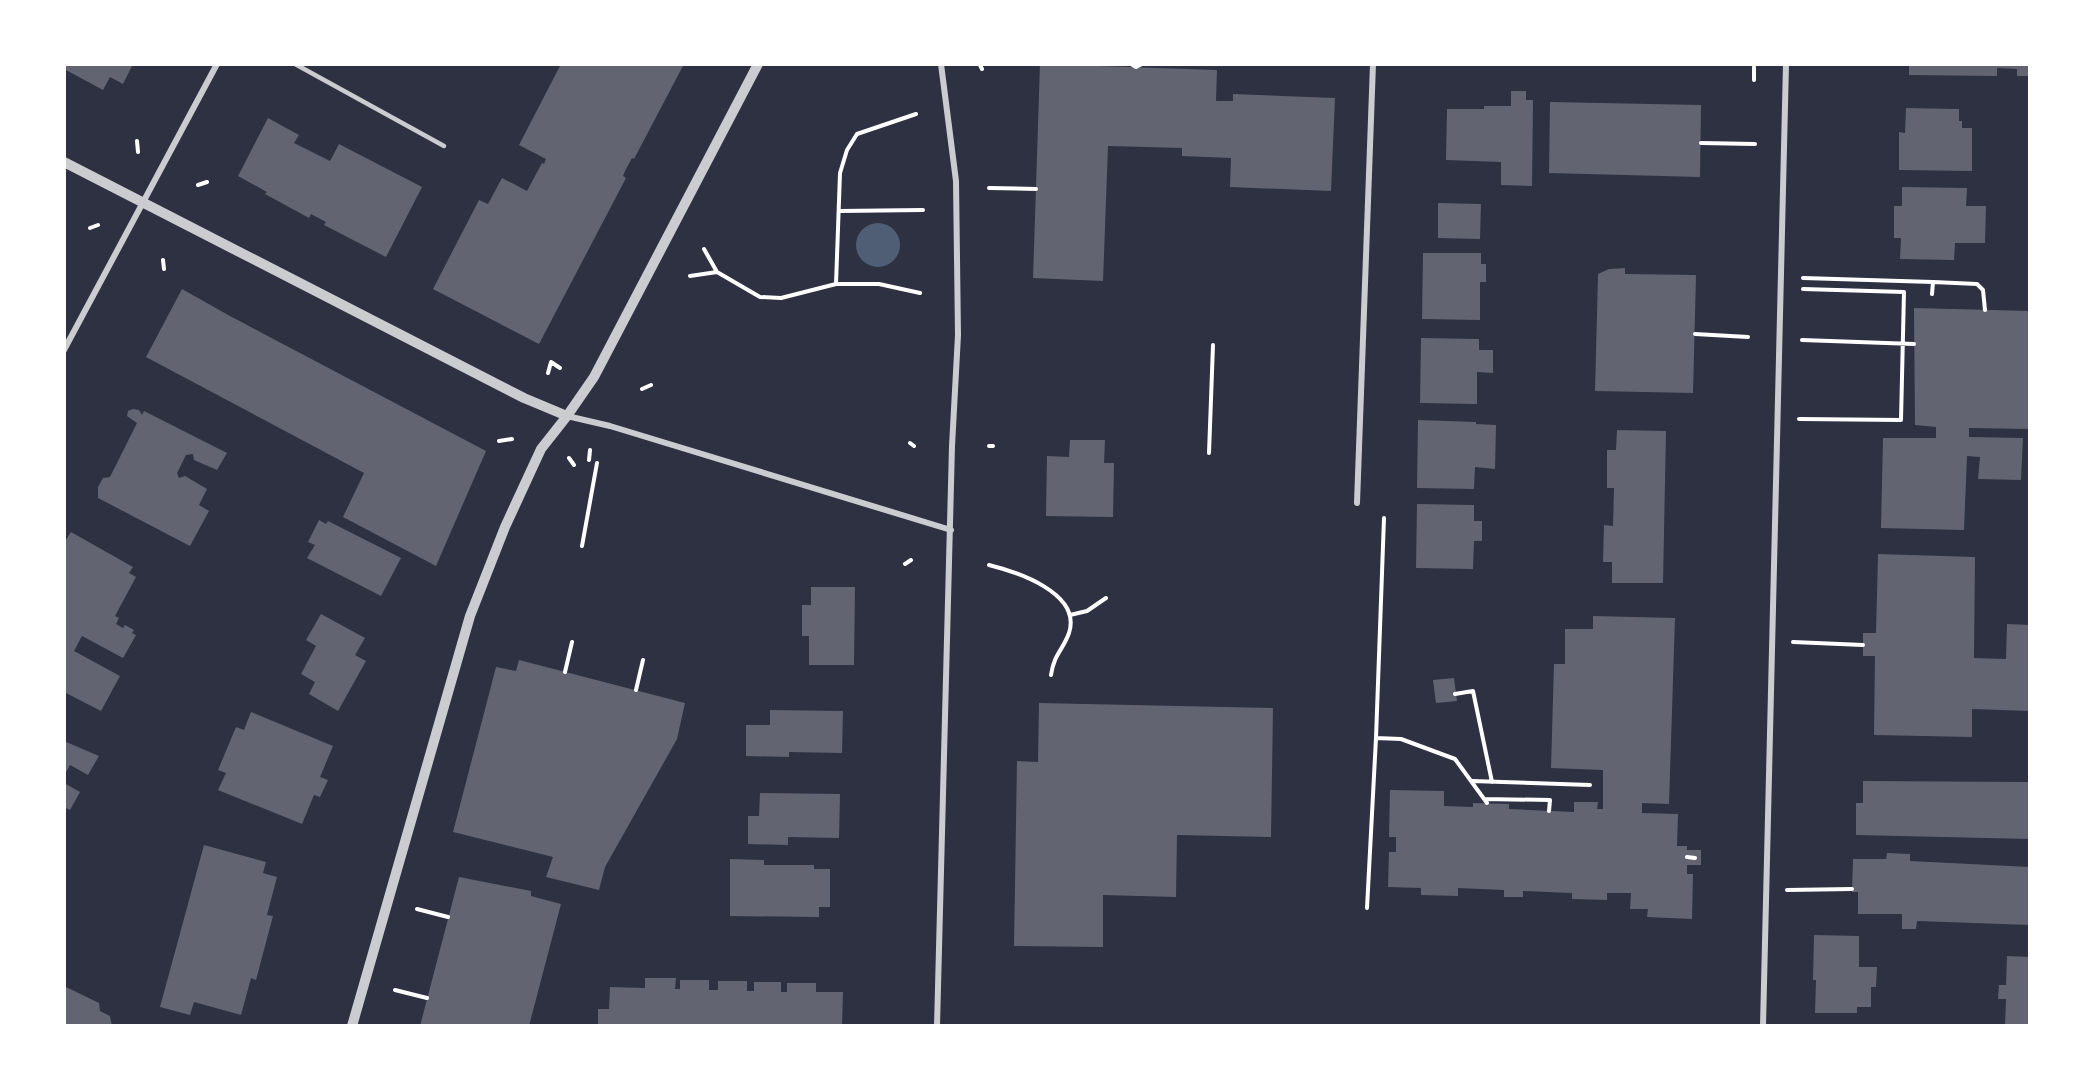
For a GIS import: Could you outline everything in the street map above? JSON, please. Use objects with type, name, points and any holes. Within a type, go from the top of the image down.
[{"type":"street","points":[[64,350],[217,64]]},
{"type":"street","points":[[352,1026],[470,616],[505,527],[541,449],[567,417],[594,377],[758,64]]},
{"type":"street","points":[[937,1026],[952,446],[958,335],[956,182],[941,64]]},
{"type":"street","points":[[1357,503],[1373,64]]},
{"type":"street","points":[[1764,1026],[1786,64]]},
{"type":"street","points":[[64,162],[532,402],[567,417],[610,426],[951,530]]},
{"type":"lane","points":[[294,64],[444,146]]},
{"type":"path","points":[[1131,64],[1136,67],[1142,64]]},
{"type":"path","points":[[1754,67],[1754,80]]},
{"type":"path","points":[[836,284],[840,173],[847,150],[857,134],[916,114]]},
{"type":"path","points":[[137,141],[138,152]]},
{"type":"path","points":[[1701,144],[1755,144]]},
{"type":"path","points":[[198,185],[207,182]]},
{"type":"path","points":[[989,188],[1036,189]]},
{"type":"path","points":[[839,211],[923,210]]},
{"type":"path","points":[[90,228],[98,225]]},
{"type":"path","points":[[704,249],[717,272],[760,297],[781,298],[836,284],[879,284],[920,293]]},
{"type":"path","points":[[163,260],[164,268]]},
{"type":"path","points":[[690,276],[717,272]]},
{"type":"path","points":[[1803,278],[1977,284],[1983,290],[1985,310]]},
{"type":"path","points":[[1932,294],[1933,282]]},
{"type":"path","points":[[1799,420],[1901,420],[1903,343],[1904,292],[1802,289]]},
{"type":"path","points":[[1695,334],[1749,337]]},
{"type":"path","points":[[1801,340],[1914,344]]},
{"type":"path","points":[[1209,453],[1213,345]]},
{"type":"path","points":[[548,373],[551,362],[560,368]]},
{"type":"path","points":[[642,389],[651,385]]},
{"type":"path","points":[[499,441],[512,439]]},
{"type":"path","points":[[589,460],[590,450]]},
{"type":"path","points":[[568,458],[574,465]]},
{"type":"path","points":[[582,546],[597,463]]},
{"type":"path","points":[[1367,908],[1384,518]]},
{"type":"path","points":[[905,564],[911,560]]},
{"type":"path","points":[[988,563],[1040,583],[1059,598],[1070,615],[1069,632],[1053,661],[1051,675]]},
{"type":"path","points":[[1070,615],[1087,611],[1106,598]]},
{"type":"path","points":[[565,672],[572,642]]},
{"type":"path","points":[[1793,642],[1863,645]]},
{"type":"path","points":[[636,690],[643,660]]},
{"type":"path","points":[[1455,694],[1473,691],[1492,782]]},
{"type":"path","points":[[1376,738],[1401,740],[1455,759],[1485,801],[1550,800],[1549,811]]},
{"type":"path","points":[[1471,781],[1590,785]]},
{"type":"path","points":[[1687,857],[1695,858]]},
{"type":"path","points":[[1786,890],[1852,889]]},
{"type":"path","points":[[417,909],[448,917]]},
{"type":"path","points":[[395,990],[428,998]]},
{"type":"water","points":[[878,223],[893,230],[900,245],[893,260],[878,267],[863,260],[856,245],[863,230]]},
{"type":"building","points":[[64,64],[133,64],[123,84],[110,77],[103,90],[64,69]]},
{"type":"building","points":[[561,64],[684,64],[634,159],[632,158],[625,171],[623,176],[626,178],[539,344],[433,289],[479,200],[488,204],[502,178],[527,191],[542,163],[544,164],[546,159],[519,145]]},
{"type":"building","points":[[1040,64],[1217,70],[1216,101],[1233,101],[1233,94],[1335,98],[1331,191],[1230,187],[1231,158],[1182,156],[1182,148],[1108,146],[1103,281],[1033,278]]},
{"type":"building","points":[[1909,64],[2030,64],[2030,76],[2017,76],[2017,69],[1997,68],[1997,76],[1909,75]]},
{"type":"building","points":[[1511,91],[1526,91],[1526,100],[1533,100],[1532,186],[1501,185],[1501,162],[1446,160],[1447,109],[1511,106]]},
{"type":"building","points":[[1550,102],[1701,105],[1700,177],[1549,173]]},
{"type":"building","points":[[1906,108],[1959,109],[1959,121],[1962,121],[1962,128],[1972,128],[1972,171],[1899,170],[1899,132],[1905,133]]},
{"type":"building","points":[[268,118],[299,135],[294,143],[330,161],[339,144],[422,187],[386,257],[324,225],[326,222],[311,214],[309,218],[265,194],[267,192],[238,176]]},
{"type":"building","points":[[1902,187],[1967,188],[1966,206],[1986,206],[1985,243],[1955,243],[1954,260],[1900,259],[1901,238],[1894,238],[1894,206],[1902,206]]},
{"type":"building","points":[[1438,203],[1481,204],[1480,239],[1438,238]]},
{"type":"building","points":[[1423,253],[1481,253],[1481,264],[1486,264],[1486,282],[1480,282],[1480,320],[1422,319]]},
{"type":"building","points":[[1625,268],[1625,274],[1696,275],[1693,393],[1595,391],[1598,274],[1609,269]]},
{"type":"building","points":[[182,289],[486,451],[436,566],[343,517],[364,473],[146,357]]},
{"type":"building","points":[[1914,308],[2030,311],[2030,429],[1969,428],[1969,437],[2023,438],[2021,480],[1978,479],[1980,457],[1967,456],[1964,530],[1881,528],[1883,438],[1936,438],[1936,427],[1915,425]]},
{"type":"building","points":[[1421,338],[1479,339],[1479,350],[1493,350],[1493,373],[1477,372],[1477,404],[1420,403]]},
{"type":"building","points":[[139,410],[142,415],[144,411],[227,453],[217,470],[194,460],[193,454],[186,455],[177,473],[179,478],[185,476],[207,489],[199,505],[209,511],[190,546],[98,498],[98,487],[103,478],[110,477],[137,423],[127,416],[128,411]]},
{"type":"building","points":[[1418,420],[1496,425],[1495,469],[1475,467],[1474,489],[1417,488]]},
{"type":"building","points":[[1617,430],[1666,431],[1663,583],[1612,583],[1612,562],[1603,562],[1604,525],[1613,526],[1614,488],[1607,488],[1607,450],[1616,450]]},
{"type":"building","points":[[1070,440],[1105,440],[1104,463],[1114,463],[1113,517],[1046,516],[1047,456],[1069,457]]},
{"type":"building","points":[[1417,504],[1474,505],[1474,521],[1482,521],[1482,541],[1474,541],[1473,569],[1416,568]]},
{"type":"building","points":[[319,520],[326,524],[328,521],[401,558],[381,596],[307,558],[315,545],[308,542]]},
{"type":"building","points":[[71,532],[133,567],[129,573],[136,577],[115,616],[119,618],[116,624],[123,628],[125,625],[134,630],[132,633],[136,635],[123,658],[82,636],[74,651],[120,676],[101,711],[64,692],[64,543]]},
{"type":"building","points":[[1878,554],[1975,557],[1974,658],[2006,659],[2007,624],[2030,625],[2030,711],[1972,709],[1972,737],[1874,735],[1875,656],[1863,656],[1863,633],[1876,633]]},
{"type":"building","points":[[811,587],[855,587],[854,665],[809,665],[809,636],[802,636],[802,605],[811,605]]},
{"type":"building","points":[[321,614],[365,638],[355,655],[366,661],[338,711],[309,694],[315,682],[301,674],[316,646],[306,640]]},
{"type":"building","points":[[1593,616],[1675,618],[1669,804],[1642,803],[1642,813],[1678,814],[1677,846],[1687,846],[1687,850],[1701,850],[1701,865],[1687,865],[1687,874],[1693,874],[1692,919],[1647,917],[1648,909],[1630,909],[1631,893],[1607,893],[1607,900],[1572,899],[1572,893],[1523,891],[1523,897],[1504,897],[1504,890],[1458,888],[1458,896],[1421,895],[1421,888],[1388,887],[1389,852],[1396,852],[1396,837],[1389,837],[1390,790],[1444,791],[1444,806],[1473,807],[1473,803],[1509,804],[1509,809],[1574,812],[1574,802],[1598,802],[1597,809],[1603,809],[1603,770],[1551,768],[1554,664],[1565,664],[1565,629],[1593,629]]},
{"type":"building","points":[[519,660],[685,703],[677,739],[605,867],[599,890],[546,877],[553,857],[453,832],[496,667],[516,671]]},
{"type":"building","points":[[1454,678],[1457,701],[1436,703],[1433,680]]},
{"type":"building","points":[[1039,703],[1273,708],[1271,837],[1177,835],[1176,897],[1103,895],[1103,947],[1014,946],[1017,761],[1038,762]]},
{"type":"building","points":[[770,710],[843,711],[842,753],[789,752],[789,757],[746,756],[746,725],[770,725]]},
{"type":"building","points":[[251,712],[333,746],[320,777],[328,780],[320,797],[314,795],[302,824],[218,790],[226,773],[218,770],[236,727],[244,730]]},
{"type":"building","points":[[64,741],[99,756],[88,775],[70,765],[64,776]]},
{"type":"building","points":[[1863,781],[2030,782],[2030,839],[1856,835],[1856,803],[1863,803]]},
{"type":"building","points":[[64,783],[80,792],[70,810],[64,807]]},
{"type":"building","points":[[760,793],[840,794],[839,838],[788,837],[788,845],[748,844],[748,816],[759,816]]},
{"type":"building","points":[[204,845],[266,862],[263,873],[277,877],[267,915],[273,916],[256,980],[251,978],[241,1015],[194,1002],[190,1015],[160,1007]]},
{"type":"building","points":[[1887,853],[1910,854],[1910,861],[2030,867],[2030,925],[1917,921],[1916,929],[1902,929],[1902,914],[1858,914],[1858,892],[1852,892],[1853,859],[1886,859]]},
{"type":"building","points":[[730,859],[764,860],[764,865],[814,865],[814,869],[830,869],[830,907],[819,907],[819,917],[730,916]]},
{"type":"building","points":[[459,877],[531,891],[531,896],[561,904],[529,1026],[420,1026]]},
{"type":"building","points":[[1814,935],[1859,936],[1859,967],[1877,967],[1876,987],[1871,987],[1871,1007],[1857,1007],[1857,1013],[1815,1013]]},
{"type":"building","points":[[2007,956],[2030,957],[2030,1026],[2005,1026],[2006,999],[1998,999],[1999,985],[2006,985]]},
{"type":"building","points":[[645,978],[676,978],[675,989],[680,989],[680,980],[709,980],[709,990],[718,990],[718,981],[747,981],[747,991],[754,991],[754,982],[781,982],[781,992],[787,992],[787,983],[816,983],[816,992],[843,992],[842,1026],[598,1026],[598,1009],[609,1009],[610,987],[645,988]]},
{"type":"building","points":[[64,986],[99,1003],[100,1011],[110,1016],[112,1026],[64,1026]]}]
